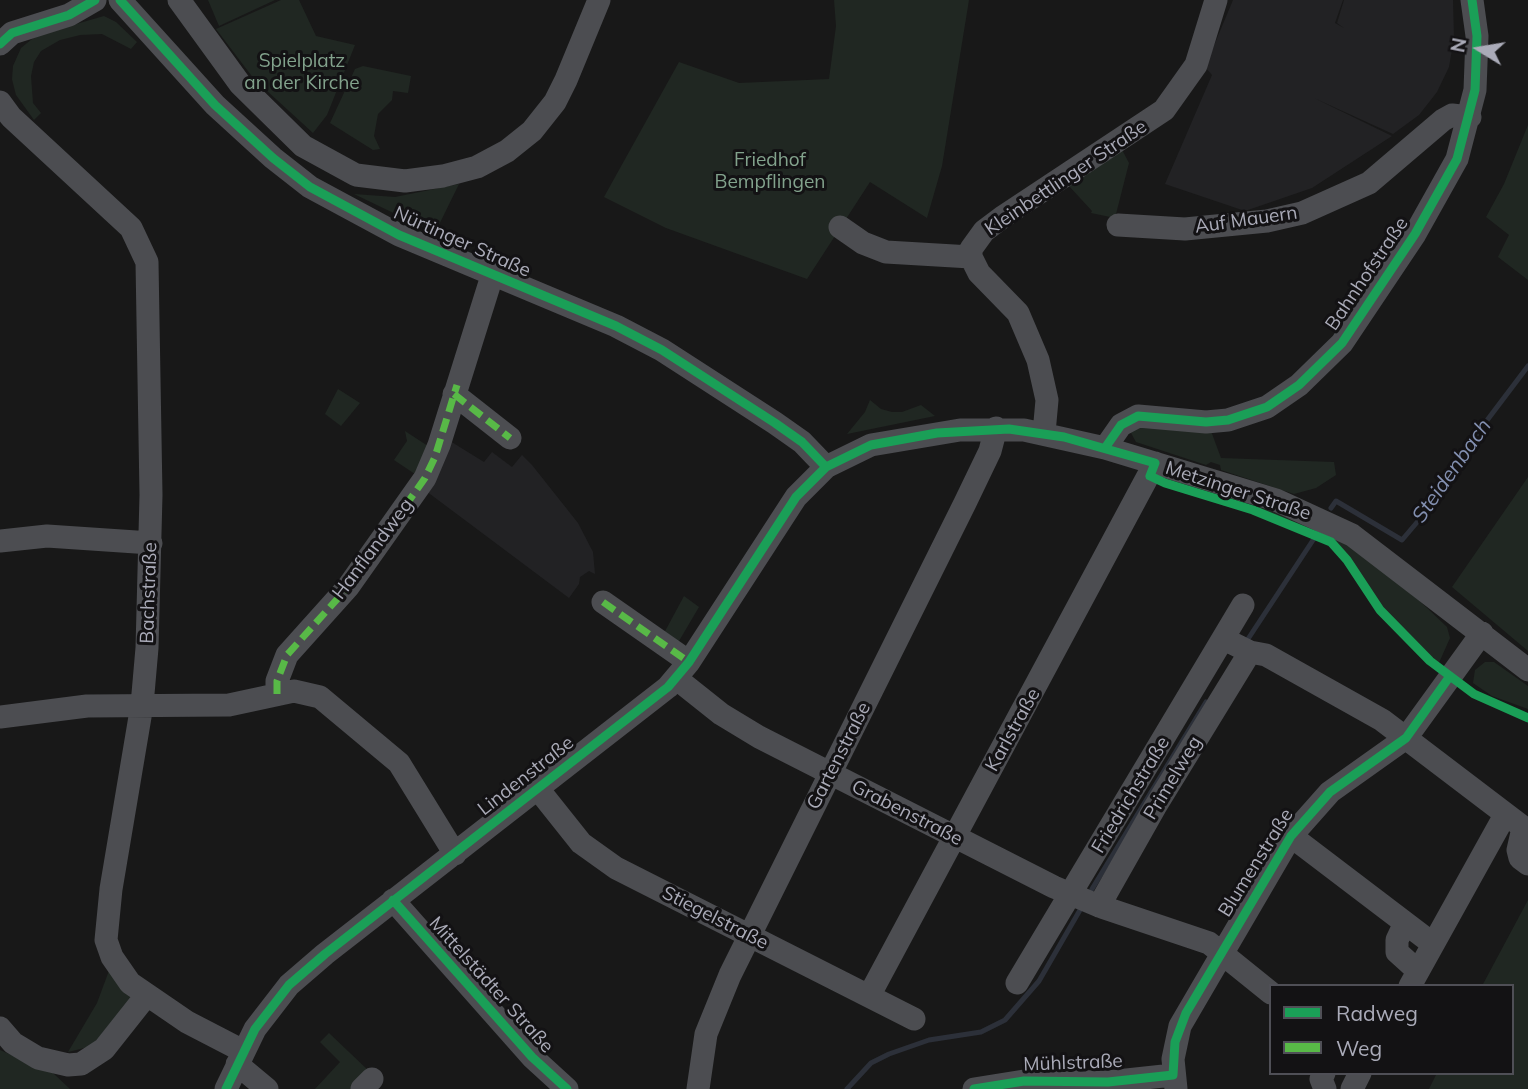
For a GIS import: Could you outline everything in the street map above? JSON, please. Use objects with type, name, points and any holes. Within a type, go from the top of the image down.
[{"type":"street","points":[[0,44],[12,33],[69,15],[95,0]]},
{"type":"street","name":"Nürtinger Straße","points":[[120,0],[215,105],[289,172],[370,221],[492,276],[616,326],[678,359],[802,442],[826,467]]},
{"type":"street","points":[[179,0],[240,84],[303,146],[356,175],[405,181],[443,176],[477,167],[521,141],[555,102],[599,0]]},
{"type":"street","name":"Kleinbettlinger Straße","points":[[1044,433],[1046,387],[1017,313],[979,273],[971,257],[975,240],[1004,216],[1164,110],[1196,65],[1216,0]]},
{"type":"street","name":"Bahnhofstraße","points":[[1105,448],[1121,425],[1138,416],[1206,422],[1247,414],[1281,399],[1320,367],[1358,322],[1438,197],[1457,159],[1470,117],[1477,61],[1472,0]]},
{"type":"street","name":"Auf Mauern","points":[[1118,225],[1185,229],[1268,221],[1302,213],[1369,183],[1443,120],[1452,115],[1470,117]]},
{"type":"street","name":"Bachstraße","points":[[4,117],[120,217],[144,251],[150,293],[151,543],[142,705],[111,889],[106,940],[121,972],[146,996],[240,1058],[267,1089]]},
{"type":"street","points":[[841,227],[863,243],[886,252],[971,257]]},
{"type":"street","name":"Hanflandweg","points":[[277,694],[277,681],[287,655],[348,587],[425,478],[435,457],[492,276]]},
{"type":"street","points":[[454,394],[510,438]]},
{"type":"street","name":"Metzinger Straße","points":[[826,467],[854,451],[893,440],[996,428],[1044,433],[1105,448],[1267,497],[1329,522],[1374,550],[1528,670]]},
{"type":"street","name":"Gartenstraße","points":[[698,1089],[709,1023],[748,935],[965,503],[990,451],[996,428]]},
{"type":"street","name":"Karlstraße","points":[[869,996],[1155,463]]},
{"type":"street","name":"Lindenstraße","points":[[226,1089],[264,1015],[289,985],[683,671],[785,512],[826,467]]},
{"type":"street","points":[[0,541],[57,537],[151,543]]},
{"type":"street","name":"Grabenstraße","points":[[603,602],[683,671],[737,725],[1071,895],[1197,936],[1269,991]]},
{"type":"street","name":"Friedrichstraße","points":[[1017,983],[1243,606]]},
{"type":"street","name":"Blumenstraße","points":[[1175,1082],[1172,1059],[1180,1026],[1291,836],[1330,792],[1385,756],[1406,737],[1482,633]]},
{"type":"street","points":[[1224,639],[1250,652],[1266,655],[1364,709],[1406,737],[1519,825]]},
{"type":"street","name":"Primelweg","points":[[1099,906],[1167,787],[1250,652]]},
{"type":"street","points":[[0,717],[63,708],[229,705],[294,691],[320,698],[399,763],[455,853]]},
{"type":"street","name":"Stiegelstraße","points":[[538,789],[581,843],[596,855],[914,1019]]},
{"type":"street","points":[[1519,825],[1518,850],[1520,858],[1528,864]]},
{"type":"street","points":[[1405,923],[1397,940],[1397,952],[1414,978],[1433,944],[1519,825]]},
{"type":"street","points":[[1291,836],[1433,944]]},
{"type":"street","name":"Mittelstädter Straße","points":[[393,900],[532,1057],[567,1089]]},
{"type":"street","points":[[0,1028],[13,1043],[38,1058],[68,1065],[81,1063],[104,1049],[146,996]]},
{"type":"street","name":"Mühlstraße","points":[[974,1089],[1032,1081],[1108,1085],[1175,1082]]},
{"type":"shaded area","points":[[1233,0],[1343,0],[1335,23],[1344,28],[1337,23],[1344,0],[1453,0],[1454,38],[1449,67],[1437,92],[1419,115],[1393,134],[1314,98],[1392,136],[1312,188],[1245,211],[1165,184],[1212,75],[1205,67]]},
{"type":"shaded area","points":[[450,441],[484,462],[492,452],[512,467],[522,455],[578,523],[593,552],[595,574],[589,571],[580,577],[579,584],[569,598],[426,491]]},
{"type":"green space","points":[[208,0],[275,0],[219,26]]},
{"type":"green space","name":"Spielplatz an der Kirche","points":[[281,0],[299,0],[316,36],[355,45],[327,115],[313,133],[254,79],[216,29]]},
{"type":"green space","name":"Friedhof Bempflingen","points":[[834,0],[969,0],[942,166],[927,218],[870,182],[807,279],[666,228],[604,197],[679,62],[739,83],[829,79],[836,26]]},
{"type":"green space","points":[[104,16],[116,22],[137,42],[131,49],[102,34],[80,35],[60,40],[41,51],[34,62],[31,76],[33,103],[41,113],[34,120],[16,95],[12,79],[13,66],[21,48],[45,33]]},
{"type":"green space","points":[[363,66],[411,76],[408,93],[393,91],[392,100],[378,114],[374,136],[380,149],[373,150],[330,123],[355,69]]},
{"type":"green space","points":[[1528,125],[1528,280],[1498,257],[1509,235],[1486,217],[1504,184]]},
{"type":"green space","points":[[1120,146],[1129,163],[1115,218],[1091,213],[1069,186]]},
{"type":"green space","points":[[459,184],[435,233],[354,194],[395,197]]},
{"type":"green space","points":[[338,389],[360,403],[341,426],[325,414]]},
{"type":"green space","points":[[870,400],[881,409],[892,412],[902,412],[921,405],[935,416],[847,434],[865,412]]},
{"type":"green space","points":[[1135,426],[1211,431],[1221,458],[1334,462],[1336,475],[1316,488],[1294,494],[1221,470],[1220,465],[1211,462],[1206,465],[1136,442],[1131,433]]},
{"type":"green space","points":[[405,431],[431,448],[415,474],[394,460],[407,441]]},
{"type":"green space","points":[[1528,477],[1528,651],[1452,587]]},
{"type":"green space","points":[[1258,504],[1339,539],[1403,585],[1447,627],[1450,638],[1438,665],[1382,610],[1337,544],[1259,508]]},
{"type":"green space","points":[[684,596],[699,607],[679,641],[673,642],[663,635]]},
{"type":"green space","points":[[1485,662],[1494,662],[1528,686],[1528,709],[1492,696],[1473,683],[1475,670]]},
{"type":"green space","points":[[1528,900],[1528,1089],[1429,1089],[1436,1075],[1514,1075],[1514,984],[1483,984]]},
{"type":"green space","points":[[110,968],[131,998],[92,1046],[68,1052],[97,1003]]},
{"type":"green space","points":[[329,1033],[370,1072],[354,1089],[315,1089],[340,1062],[320,1042]]},
{"type":"green space","points":[[0,1050],[53,1073],[70,1089],[0,1089]]},
{"type":"waterway","name":"Steidenbach","points":[[1331,508],[1336,501],[1402,540],[1435,501],[1445,476],[1528,366]]},
{"type":"waterway","name":"Steidenbach","points":[[1246,642],[1319,531]]},
{"type":"waterway","name":"Steidenbach","points":[[1092,889],[1206,702]]},
{"type":"waterway","name":"Steidenbach","points":[[847,1089],[871,1063],[889,1054],[929,1040],[981,1032],[1005,1020],[1039,981],[1080,910]]},
{"type":"marked path","points":[[277,694],[277,681],[287,655],[348,587],[425,478],[435,457],[457,385]]},
{"type":"marked path","points":[[454,394],[510,438]]},
{"type":"marked path","points":[[603,602],[689,662]]},
{"type":"cycle path","points":[[0,44],[12,33],[69,15],[95,0]]},
{"type":"cycle path","points":[[120,0],[215,105],[273,158],[310,187],[399,235],[616,326],[662,350],[802,442],[826,467]]},
{"type":"cycle path","points":[[1105,448],[1121,425],[1138,416],[1206,422],[1228,420],[1267,407],[1299,385],[1342,343],[1415,234],[1457,159],[1475,90],[1477,36],[1472,0]]},
{"type":"cycle path","points":[[226,1089],[255,1029],[289,985],[325,954],[668,687],[689,662],[796,497],[826,467],[871,445],[937,433],[1009,429],[1064,437],[1155,463],[1150,476],[1165,483],[1253,510],[1331,542],[1347,560],[1380,610],[1430,661],[1474,694],[1528,718]]},
{"type":"cycle path","points":[[974,1089],[1024,1081],[1108,1082],[1173,1075],[1175,1042],[1186,1013],[1291,836],[1330,792],[1406,738],[1450,676]]},
{"type":"cycle path","points":[[393,900],[532,1057],[567,1089]]}]
